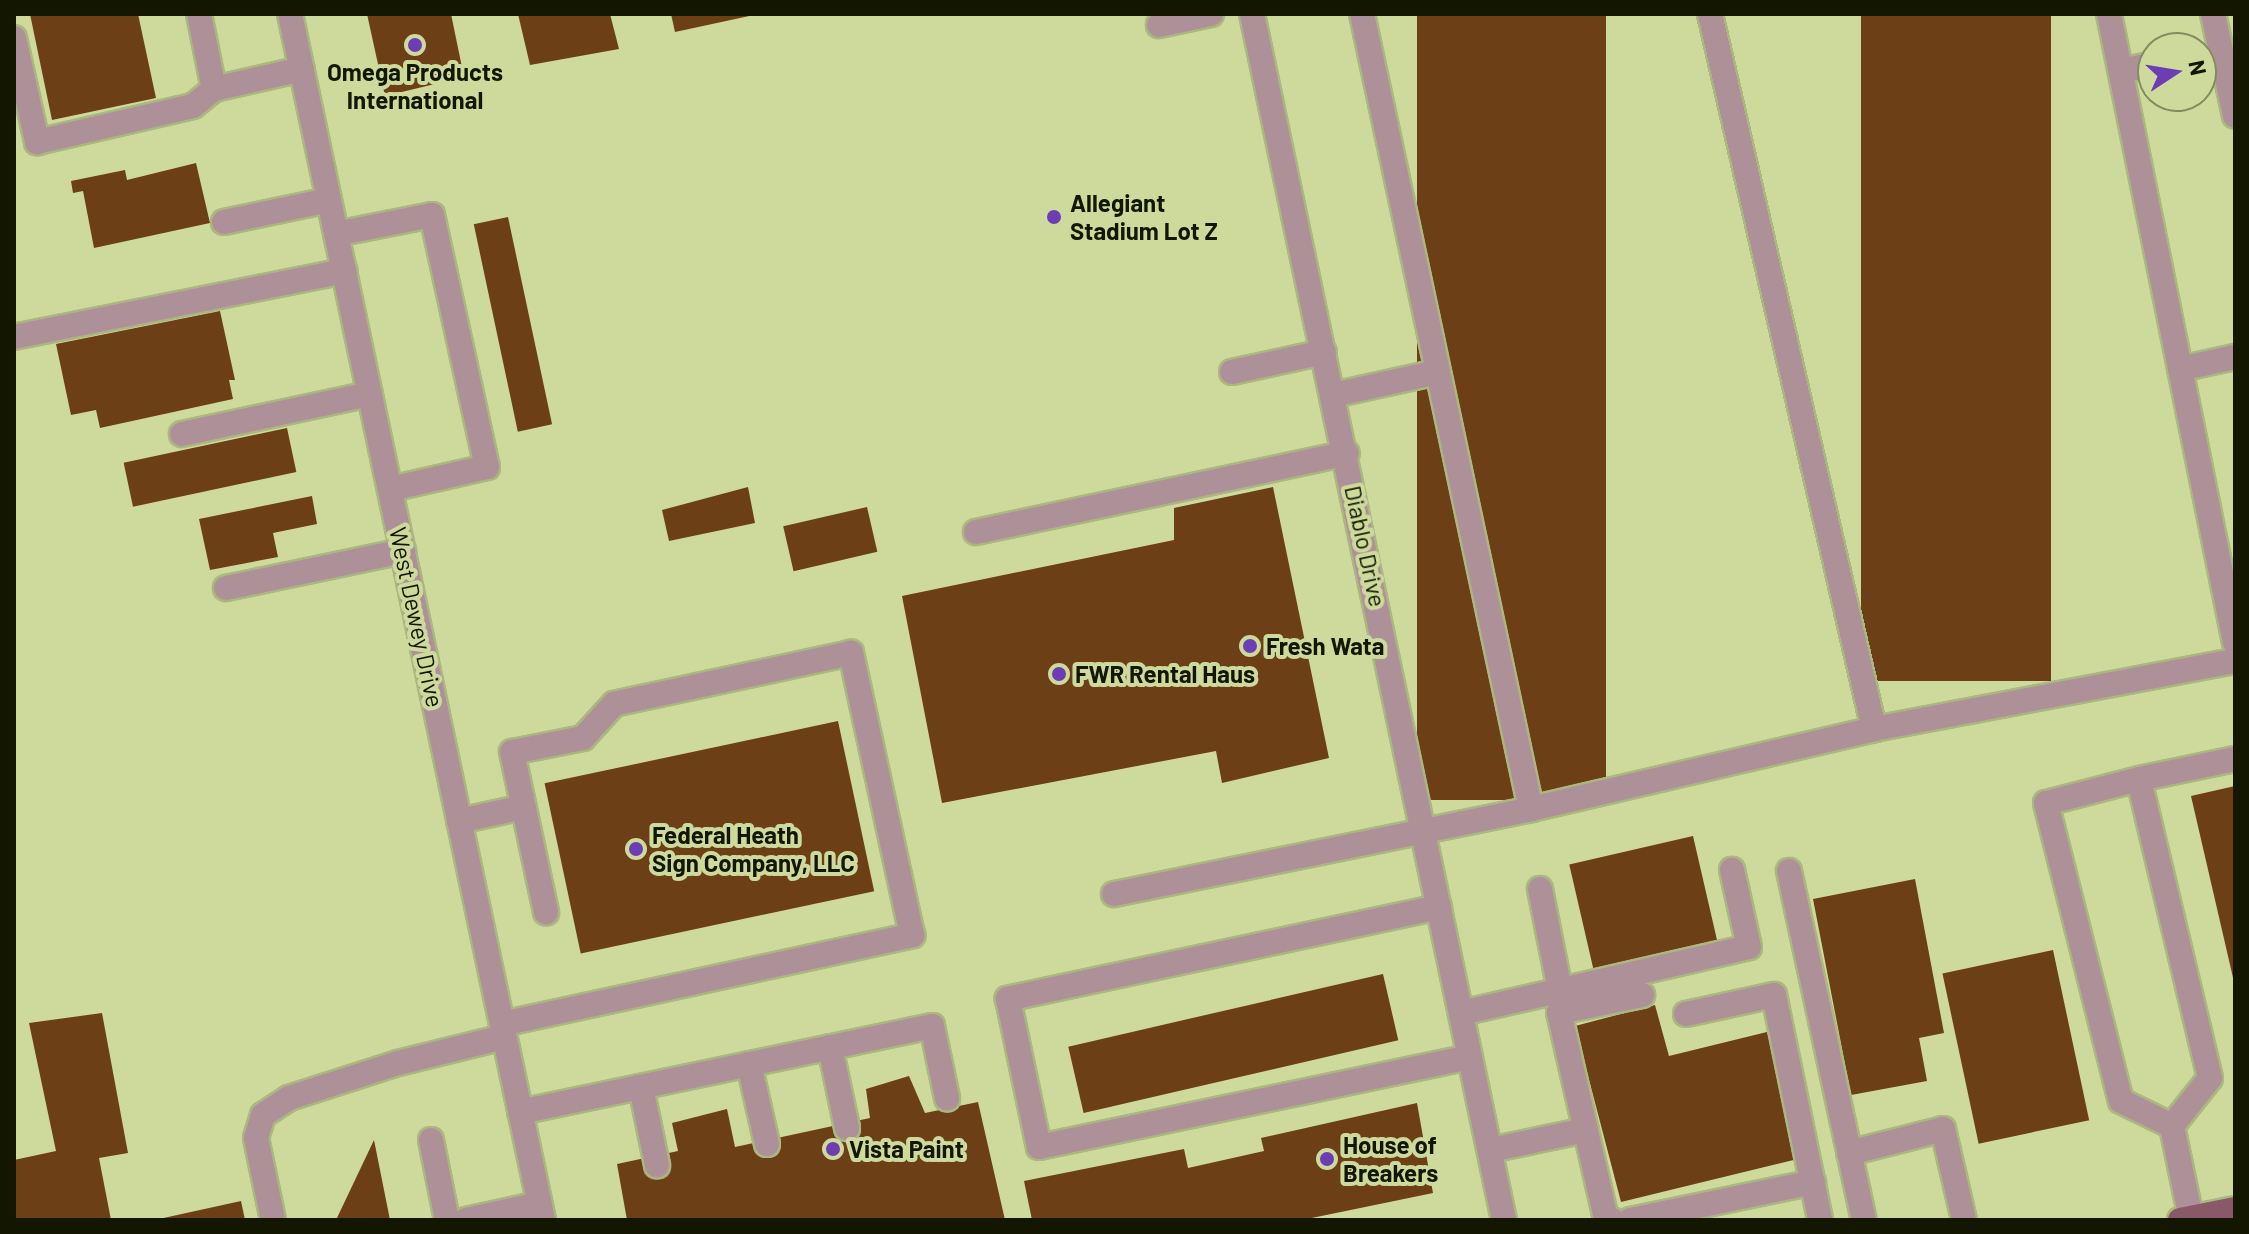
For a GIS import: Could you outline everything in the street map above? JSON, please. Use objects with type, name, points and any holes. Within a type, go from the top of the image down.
[{"type":"main road","points":[[2186,1219],[2235,1209]]},
{"type":"street","points":[[199,14],[214,89]]},
{"type":"street","name":"West Dewey Drive","points":[[290,14],[541,1212]]},
{"type":"street","points":[[1159,25],[1211,14]]},
{"type":"street","name":"Diablo Drive","points":[[1252,14],[1347,453],[1504,1220]]},
{"type":"street","points":[[1362,14],[1531,809]]},
{"type":"street","points":[[1710,14],[1874,729]]},
{"type":"street","points":[[2109,14],[2235,643]]},
{"type":"street","points":[[14,38],[37,142],[193,106],[214,89],[302,69]]},
{"type":"street","points":[[2121,71],[2137,68]]},
{"type":"street","points":[[2217,69],[2235,116]]},
{"type":"street","points":[[224,222],[329,200]]},
{"type":"street","points":[[336,234],[432,215],[487,467],[390,489]]},
{"type":"street","points":[[14,337],[344,271]]},
{"type":"street","points":[[1232,372],[1324,352]]},
{"type":"street","points":[[2180,369],[2235,357]]},
{"type":"street","points":[[1333,395],[1438,372]]},
{"type":"street","points":[[182,434],[370,394]]},
{"type":"street","points":[[976,532],[1347,453]]},
{"type":"street","points":[[226,588],[403,551]]},
{"type":"street","points":[[273,1220],[256,1138],[263,1115],[289,1098],[503,1031],[912,935],[851,653],[614,704],[583,738],[512,752],[546,912]]},
{"type":"street","points":[[1114,894],[1424,833],[1874,729],[2235,661]]},
{"type":"street","points":[[2172,1126],[2121,1101],[2046,803],[2235,759]]},
{"type":"street","points":[[2139,779],[2210,1078],[2172,1126],[2186,1219]]},
{"type":"street","points":[[459,821],[524,807]]},
{"type":"street","points":[[1461,1013],[1749,947],[1732,870]]},
{"type":"street","points":[[1789,871],[1864,1220]]},
{"type":"street","points":[[1540,889],[1560,990]]},
{"type":"street","points":[[1439,907],[1008,999],[1039,1147],[1470,1057]]},
{"type":"street","points":[[1612,1220],[1606,1219],[1559,1012],[1642,995]]},
{"type":"street","points":[[1686,1014],[1774,995],[1820,1220]]},
{"type":"street","points":[[520,1112],[932,1026],[947,1098]]},
{"type":"street","points":[[830,1047],[847,1128]]},
{"type":"street","points":[[749,1064],[767,1144]]},
{"type":"street","points":[[641,1087],[657,1165]]},
{"type":"street","points":[[1849,1153],[1943,1129],[1964,1220]]},
{"type":"street","points":[[1490,1150],[1586,1130]]},
{"type":"street","points":[[431,1140],[447,1220]]},
{"type":"street","points":[[1630,1220],[1813,1182]]},
{"type":"street","points":[[466,1220],[541,1212]]},
{"type":"building","points":[[30,14],[138,14],[156,98],[52,120]]},
{"type":"building","name":"Omega Products International","points":[[367,14],[451,14],[464,77],[385,96]]},
{"type":"building","points":[[518,14],[610,14],[619,49],[530,65]]},
{"type":"building","points":[[671,14],[754,14],[754,15],[675,32]]},
{"type":"building","points":[[1417,14],[1606,14],[1606,800],[1417,800]]},
{"type":"building","points":[[1861,14],[2051,14],[2051,681],[1861,681]]},
{"type":"building","points":[[196,163],[210,223],[94,248],[83,191],[73,193],[71,181],[125,170],[127,180]]},
{"type":"building","points":[[508,217],[552,424],[518,432],[474,224]]},
{"type":"building","points":[[220,311],[235,380],[229,380],[233,399],[100,428],[96,410],[71,415],[56,344]]},
{"type":"building","points":[[287,428],[296,472],[133,507],[124,463]]},
{"type":"building","points":[[748,487],[755,523],[669,541],[662,510]]},
{"type":"building","name":"FWR Rental Haus","points":[[1273,487],[1329,758],[1222,783],[1216,751],[942,803],[902,596],[1174,540],[1174,508]]},
{"type":"building","points":[[312,496],[317,524],[273,533],[278,557],[210,570],[199,519]]},
{"type":"building","points":[[867,507],[877,552],[794,571],[783,526]]},
{"type":"building","points":[[838,721],[874,891],[581,954],[545,783]]},
{"type":"building","points":[[2235,786],[2235,981],[2234,982],[2191,796]]},
{"type":"building","points":[[1693,836],[1717,941],[1594,970],[1569,865]]},
{"type":"building","points":[[1915,879],[1944,1033],[1919,1038],[1927,1081],[1851,1095],[1813,899]]},
{"type":"building","points":[[2053,950],[2089,1120],[1979,1144],[1942,973]]},
{"type":"building","points":[[1383,974],[1398,1040],[1084,1113],[1068,1047]]},
{"type":"building","points":[[1655,1005],[1669,1056],[1771,1031],[1802,1158],[1621,1202],[1575,1026]]},
{"type":"building","points":[[102,1013],[128,1153],[99,1158],[111,1220],[14,1220],[14,1160],[56,1151],[29,1023]]},
{"type":"building","name":"Vista Paint","points":[[909,1076],[925,1113],[978,1102],[1005,1220],[627,1220],[617,1164],[678,1151],[672,1123],[727,1109],[735,1147],[870,1118],[866,1089]]},
{"type":"building","name":"House of Breakers","points":[[1417,1103],[1433,1193],[1302,1220],[1032,1220],[1024,1181],[1184,1149],[1188,1168],[1264,1151],[1261,1138]]},
{"type":"building","points":[[374,1140],[390,1220],[336,1220]]},
{"type":"building","points":[[241,1201],[245,1220],[159,1220],[159,1219]]},
{"type":"place","name":"Omega Products International","points":[[415,45]]},
{"type":"place","name":"Allegiant Stadium Lot Z","points":[[1054,217]]},
{"type":"place","name":"Fresh Wata","points":[[1250,646]]},
{"type":"place","name":"FWR Rental Haus","points":[[1059,674]]},
{"type":"place","name":"Federal Heath Sign Company, LLC","points":[[636,849]]},
{"type":"place","name":"Vista Paint","points":[[833,1149]]},
{"type":"place","name":"House of Breakers","points":[[1327,1159]]}]
